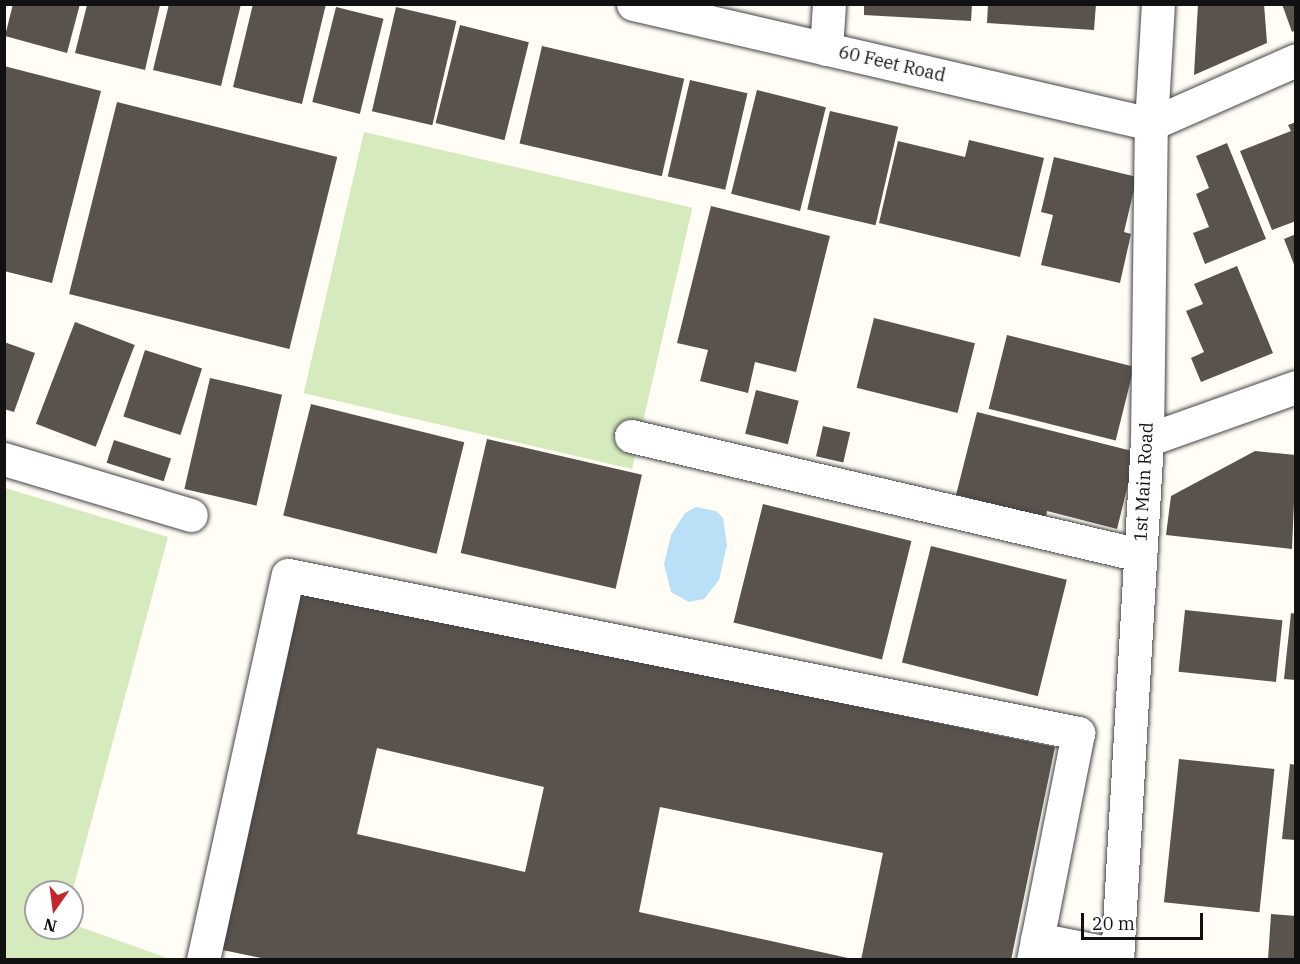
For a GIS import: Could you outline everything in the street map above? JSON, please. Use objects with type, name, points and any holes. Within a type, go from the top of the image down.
[{"type":"street","name":"60 Feet Road","points":[[633,4],[1151,124]]},
{"type":"street","points":[[826,49],[829,4]]},
{"type":"street","name":"1st Main Road","points":[[1117,957],[1147,440],[1151,124],[1158,4]]},
{"type":"street","points":[[1151,124],[1296,60]]},
{"type":"street","points":[[1147,440],[1296,387]]},
{"type":"street","points":[[631,436],[1140,555]]},
{"type":"street","points":[[4,459],[191,516]]},
{"type":"street","points":[[203,960],[288,575],[1078,733],[1035,949],[1117,957]]},
{"type":"green space","points":[[364,132],[692,208],[632,469],[304,393]]},
{"type":"green space","points":[[5,488],[168,537],[76,880],[24,880],[24,940],[84,940],[84,928],[170,959],[5,959]]},
{"type":"water","points":[[696,507],[716,511],[723,518],[727,545],[719,580],[704,599],[689,602],[671,592],[664,564],[671,535],[685,513]]},
{"type":"building","points":[[13,4],[80,4],[67,53],[5,36]]},
{"type":"building","points":[[169,4],[241,4],[221,86],[153,70]]},
{"type":"building","points":[[253,4],[326,4],[302,104],[233,87]]},
{"type":"building","points":[[864,4],[972,4],[971,21],[864,15]]},
{"type":"building","points":[[988,4],[1096,4],[1094,30],[987,23]]},
{"type":"building","points":[[1198,4],[1264,4],[1267,43],[1194,75]]},
{"type":"building","points":[[1282,4],[1296,4],[1296,30],[1292,32]]},
{"type":"building","points":[[87,5],[160,5],[145,70],[75,53]]},
{"type":"building","points":[[336,7],[384,19],[360,114],[312,102]]},
{"type":"building","points":[[396,7],[456,21],[432,125],[372,111]]},
{"type":"building","points":[[460,25],[529,42],[504,140],[436,123]]},
{"type":"building","points":[[542,46],[684,79],[662,176],[520,143]]},
{"type":"building","points":[[4,66],[101,91],[52,283],[4,271]]},
{"type":"building","points":[[690,80],[747,93],[725,190],[668,176]]},
{"type":"building","points":[[757,90],[826,107],[800,211],[731,194]]},
{"type":"building","points":[[117,102],[337,157],[289,349],[69,294]]},
{"type":"building","points":[[830,111],[898,127],[875,225],[807,209]]},
{"type":"building","points":[[1296,122],[1296,221],[1272,230],[1240,151],[1291,131],[1288,125]]},
{"type":"building","points":[[969,140],[1044,158],[1020,257],[879,223],[898,141],[965,157]]},
{"type":"building","points":[[1227,143],[1266,239],[1205,264],[1193,233],[1209,227],[1196,194],[1209,188],[1196,156]]},
{"type":"building","points":[[1054,157],[1137,177],[1124,232],[1131,234],[1120,283],[1041,265],[1053,215],[1041,212]]},
{"type":"building","points":[[711,206],[830,236],[796,372],[755,362],[748,393],[700,381],[708,350],[677,343]]},
{"type":"building","points":[[1296,234],[1296,267],[1295,267],[1284,239]]},
{"type":"building","points":[[1237,266],[1273,353],[1201,382],[1191,358],[1204,352],[1186,311],[1203,304],[1194,284]]},
{"type":"building","points":[[874,318],[975,343],[957,413],[857,388]]},
{"type":"building","points":[[75,322],[135,345],[96,447],[36,424]]},
{"type":"building","points":[[1007,335],[1134,367],[1116,440],[989,409]]},
{"type":"building","points":[[4,342],[35,353],[14,412],[4,409]]},
{"type":"building","points":[[145,350],[202,369],[180,435],[123,417]]},
{"type":"building","points":[[210,378],[282,395],[256,506],[184,489]]},
{"type":"building","points":[[756,390],[799,401],[788,444],[745,434]]},
{"type":"building","points":[[311,404],[464,442],[436,554],[283,516]]},
{"type":"building","points":[[977,412],[1136,452],[1117,529],[1047,511],[1046,517],[956,495]]},
{"type":"building","points":[[823,426],[850,432],[843,463],[816,456]]},
{"type":"building","points":[[487,439],[642,475],[616,589],[461,553]]},
{"type":"building","points":[[114,440],[171,459],[164,481],[107,463]]},
{"type":"building","points":[[1255,451],[1296,455],[1292,549],[1166,535],[1171,496]]},
{"type":"building","points":[[763,504],[911,541],[882,659],[733,622]]},
{"type":"building","points":[[931,546],[1067,580],[1038,696],[902,662]]},
{"type":"building","points":[[291,590],[1055,747],[1011,960],[861,960],[883,853],[660,807],[639,912],[857,960],[271,960],[218,949]],"holes":[[[377,748],[544,787],[525,872],[357,834]]]},
{"type":"building","points":[[1185,610],[1282,620],[1276,682],[1179,672]]},
{"type":"building","points":[[1291,613],[1296,614],[1296,680],[1284,679]]},
{"type":"building","points":[[1179,759],[1274,769],[1259,912],[1164,902]]},
{"type":"building","points":[[1290,764],[1296,765],[1296,840],[1282,839]]},
{"type":"building","points":[[1271,914],[1296,916],[1296,960],[1268,960]]}]
